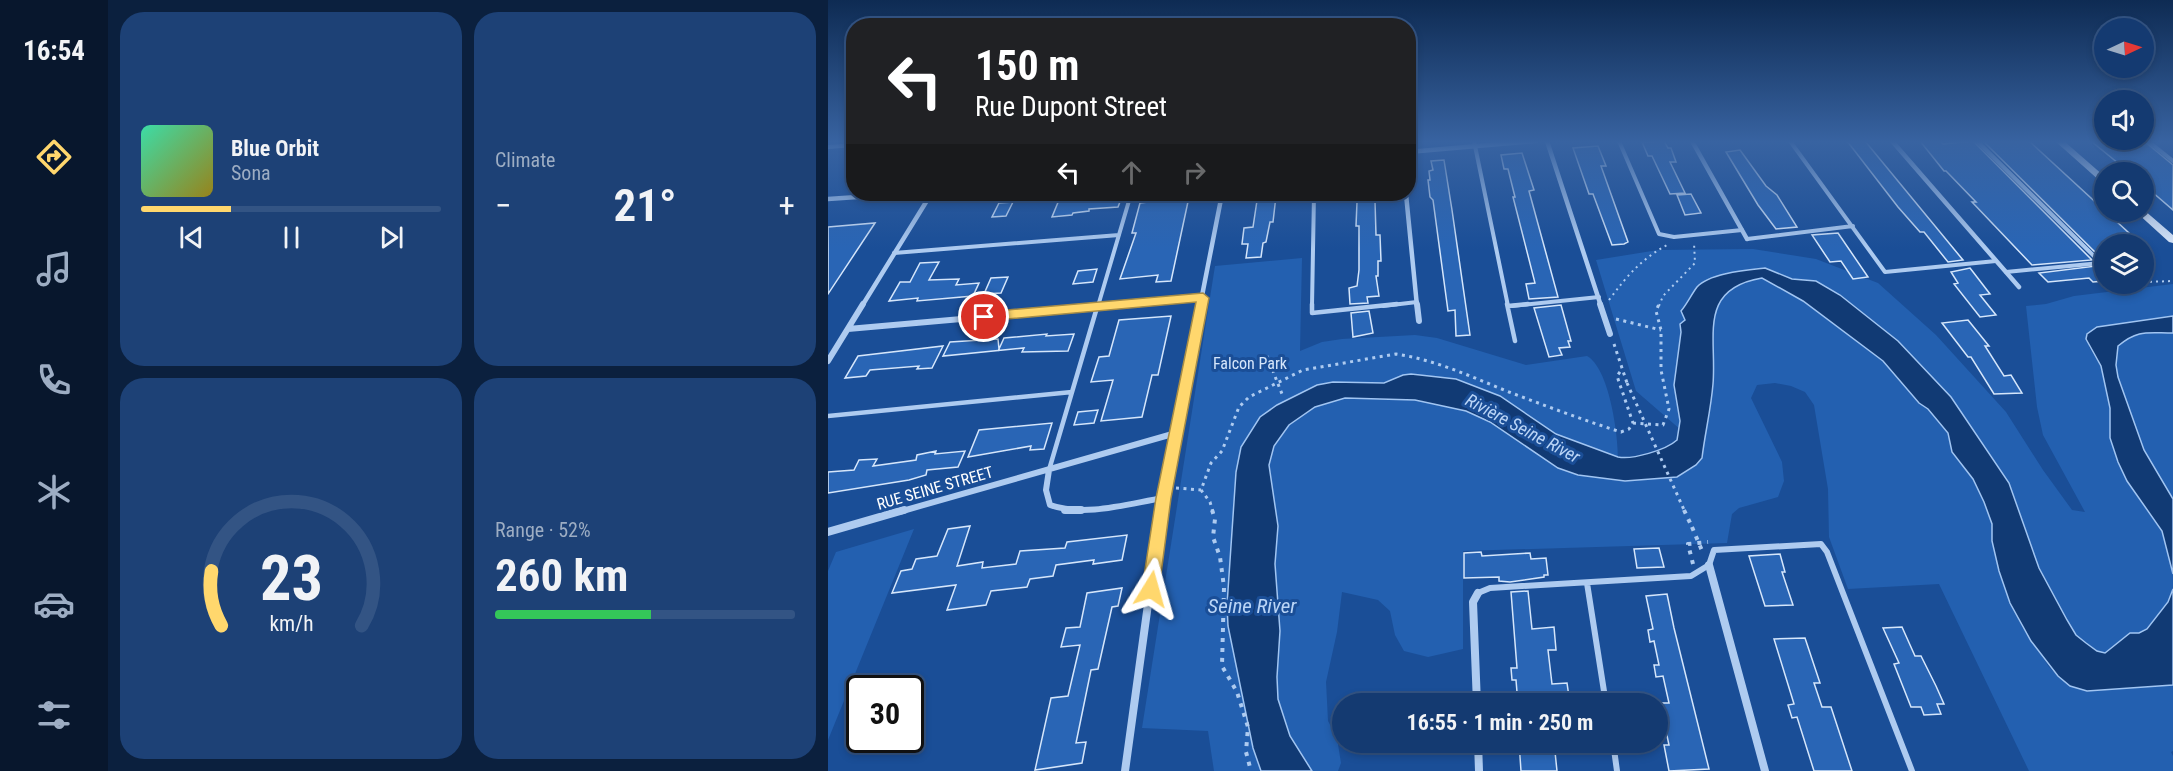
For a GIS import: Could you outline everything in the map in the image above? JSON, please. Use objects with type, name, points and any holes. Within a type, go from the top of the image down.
[{"type":"main road","points":[[2152,222],[2173,240]]},
{"type":"street","points":[[1559,177],[1610,334]]},
{"type":"street","points":[[1712,177],[1747,239]]},
{"type":"street","points":[[1923,177],[2019,287]]},
{"type":"street","points":[[828,199],[846,198]]},
{"type":"street","points":[[828,361],[927,201]]},
{"type":"street","points":[[1125,771],[1164,494],[1221,201]]},
{"type":"street","points":[[1407,201],[1419,321]]},
{"type":"street","points":[[848,329],[1203,298]]},
{"type":"street","name":"RUE SEINE STREET","points":[[828,532],[1176,433]]},
{"type":"street","points":[[1049,470],[1046,490],[1050,505],[1067,511],[1164,494]]},
{"type":"street","points":[[1708,565],[1765,771]]},
{"type":"street","points":[[1477,693],[1473,602],[1478,593]]},
{"type":"street","points":[[1478,753],[1479,771]]},
{"type":"lane","points":[[1481,177],[1515,341]]},
{"type":"lane","points":[[1634,177],[1659,234],[1675,236],[1742,230]]},
{"type":"lane","points":[[1816,177],[1885,272],[1996,261]]},
{"type":"lane","points":[[2014,177],[2094,256]]},
{"type":"lane","points":[[1049,470],[1129,201]]},
{"type":"lane","points":[[1314,201],[1312,313],[1417,302]]},
{"type":"lane","points":[[1747,239],[1852,226]]},
{"type":"lane","points":[[894,254],[1119,235]]},
{"type":"lane","points":[[2006,272],[2094,266]]},
{"type":"lane","points":[[1508,306],[1599,297]]},
{"type":"lane","points":[[828,416],[1072,392]]},
{"type":"lane","points":[[1478,593],[1491,588],[1691,576],[1708,565],[1714,550],[1821,544],[1827,552],[1912,771]]},
{"type":"lane","points":[[1587,583],[1604,693]]},
{"type":"lane","points":[[1615,753],[1617,771]]},
{"type":"path","points":[[1633,423],[1663,424],[1669,409],[1661,370],[1661,330],[1656,311],[1663,296],[1695,263],[1693,235]]},
{"type":"path","points":[[1602,308],[1628,275],[1647,256],[1667,245],[1675,236]]},
{"type":"path","points":[[2154,282],[2173,281]]},
{"type":"path","points":[[1605,317],[1661,330]]},
{"type":"path","points":[[1610,334],[1627,383],[1708,565]]},
{"type":"path","points":[[1201,490],[1211,463],[1222,451],[1239,407],[1249,397],[1303,370],[1324,368],[1335,363],[1396,354],[1442,365],[1598,426],[1621,432],[1629,429],[1633,423]]},
{"type":"path","points":[[1267,356],[1282,394]]},
{"type":"path","points":[[1622,369],[1617,376],[1633,423]]},
{"type":"path","points":[[1164,494],[1183,487],[1201,490],[1210,502],[1215,519],[1214,537],[1220,557],[1224,587],[1222,666],[1237,692],[1248,727],[1246,752],[1251,771]]},
{"type":"path","points":[[1684,576],[1683,569],[1691,568],[1694,563],[1688,544],[1723,541],[1726,548]]},
{"type":"green space","points":[[1753,249],[1816,259],[1878,283],[1936,335],[2006,412],[2072,510],[2085,512],[2043,435],[2037,407],[2026,306],[2094,294],[2154,294],[2154,286],[2173,284],[2173,316],[2097,327],[2089,347],[2101,366],[2110,408],[2110,438],[2127,481],[2162,531],[2173,574],[2173,589],[2168,602],[2147,629],[2139,633],[2130,633],[2105,653],[2097,651],[2076,635],[2039,568],[2009,483],[1951,397],[1898,341],[1840,295],[1816,281],[1792,279],[1765,268],[1724,274],[1706,280],[1681,311],[1685,320],[1680,324],[1674,385],[1681,430],[1636,391],[1596,260],[1658,250]]},
{"type":"green space","name":"Falcon Park","points":[[1302,258],[1300,351],[1322,342],[1342,339],[1415,335],[1437,338],[1526,365],[1587,356],[1601,373],[1611,402],[1618,457],[1556,434],[1500,396],[1456,379],[1393,380],[1374,384],[1333,382],[1317,385],[1277,405],[1241,447],[1236,472],[1227,605],[1228,626],[1253,748],[1261,771],[1214,771],[1208,731],[1142,728],[1215,266]]},
{"type":"green space","points":[[1762,278],[1803,301],[1883,361],[1948,433],[1952,452],[1973,479],[1984,502],[1992,524],[1992,541],[1999,571],[2022,627],[2049,667],[2058,676],[2087,691],[2173,685],[2173,751],[2171,752],[2173,771],[2029,771],[1939,584],[1848,589],[1829,537],[1828,489],[1814,405],[1805,392],[1775,383],[1757,385],[1751,398],[1782,462],[1784,481],[1778,497],[1739,508],[1732,514],[1727,543],[1463,551],[1463,649],[1428,657],[1404,651],[1395,635],[1390,611],[1378,600],[1342,592],[1337,632],[1326,682],[1328,721],[1332,729],[1332,753],[1339,753],[1341,763],[1338,771],[1312,771],[1290,736],[1278,699],[1280,631],[1275,564],[1278,526],[1269,465],[1274,446],[1289,425],[1315,407],[1345,398],[1415,400],[1466,411],[1490,422],[1558,468],[1677,477],[1696,465],[1702,458],[1712,393],[1715,317],[1719,304],[1727,292],[1741,284]]},
{"type":"green space","points":[[2121,332],[2173,333],[2173,501],[2141,453],[2111,363]]},
{"type":"green space","points":[[914,529],[854,675],[846,675],[846,696],[828,740],[828,571],[836,552]]},
{"type":"water","points":[[1765,268],[1792,279],[1816,281],[1840,295],[1898,341],[1951,397],[2009,483],[2039,568],[2076,635],[2086,643],[2097,651],[2105,653],[2130,633],[2139,633],[2147,629],[2168,602],[2173,589],[2173,685],[2087,691],[2070,686],[2058,676],[2031,641],[2010,603],[1999,571],[1992,541],[1992,524],[1984,502],[1973,479],[1952,452],[1948,433],[1883,361],[1803,301],[1762,278],[1741,284],[1727,293],[1719,304],[1713,333],[1712,393],[1702,458],[1696,465],[1677,477],[1625,481],[1578,475],[1558,468],[1490,422],[1466,411],[1415,400],[1345,398],[1315,407],[1289,425],[1274,446],[1269,465],[1278,526],[1275,564],[1280,631],[1278,699],[1290,736],[1312,771],[1261,771],[1253,748],[1228,626],[1227,605],[1236,472],[1241,447],[1260,417],[1277,405],[1317,385],[1333,382],[1384,383],[1411,374],[1456,379],[1500,396],[1556,434],[1618,457],[1649,453],[1677,440],[1680,421],[1674,385],[1680,324],[1685,320],[1681,311],[1697,287],[1710,278]]},
{"type":"water","points":[[2173,316],[2173,333],[2138,334],[2118,346],[2116,365],[2118,377],[2144,450],[2173,499],[2173,574],[2162,531],[2127,481],[2118,462],[2110,438],[2110,408],[2101,366],[2086,339],[2087,334],[2097,327]]},
{"type":"building","points":[[1430,177],[1447,177],[1470,335],[1456,336],[1455,310],[1448,311],[1433,200],[1430,197],[1428,180]]},
{"type":"building","points":[[1510,177],[1530,177],[1534,190],[1529,191],[1558,297],[1529,299],[1526,284],[1535,283],[1513,197],[1515,197]]},
{"type":"building","points":[[1583,177],[1605,177],[1628,242],[1612,245],[1593,194],[1589,194]]},
{"type":"building","points":[[1662,177],[1677,177],[1685,193],[1670,194]]},
{"type":"building","points":[[1741,177],[1759,177],[1777,195],[1797,227],[1776,229]]},
{"type":"building","points":[[1875,177],[1895,177],[1963,260],[1948,262],[1924,232],[1920,232]]},
{"type":"building","points":[[1952,177],[2009,177],[2092,260],[2032,265],[1972,202],[1976,202]]},
{"type":"building","points":[[2019,177],[2068,177],[2094,201],[2094,222],[2117,222],[2130,234],[2094,234],[2094,251]]},
{"type":"building","points":[[2154,177],[2173,177],[2173,210],[2154,194]]},
{"type":"building","points":[[1691,194],[1701,213],[1685,215],[1677,195]]},
{"type":"building","points":[[1059,201],[1120,201],[1118,207],[1089,209],[1089,211],[1072,215],[1052,217]]},
{"type":"building","points":[[1188,201],[1171,281],[1156,282],[1158,275],[1120,279],[1136,233],[1132,233],[1140,203]]},
{"type":"building","points":[[1257,201],[1275,201],[1273,222],[1270,222],[1261,257],[1246,258],[1248,244],[1242,244],[1244,228],[1253,227]]},
{"type":"building","points":[[1375,201],[1376,235],[1380,235],[1381,261],[1378,261],[1378,276],[1376,276],[1379,296],[1367,297],[1368,303],[1350,304],[1349,288],[1357,286],[1359,270],[1357,202]]},
{"type":"building","points":[[1013,202],[1006,216],[992,217],[999,203]]},
{"type":"building","points":[[875,223],[828,294],[828,227]]},
{"type":"building","points":[[1838,233],[1868,277],[1853,279],[1841,261],[1830,262],[1812,235]]},
{"type":"building","points":[[939,262],[929,280],[959,279],[956,285],[979,283],[973,296],[889,301],[900,282],[910,282],[920,263]]},
{"type":"building","points":[[2094,266],[2094,282],[2089,278],[2048,282],[2039,273]]},
{"type":"building","points":[[1970,268],[1990,294],[1980,295],[1996,315],[1980,317],[1954,284],[1958,283],[1951,272]]},
{"type":"building","points":[[1097,269],[1093,282],[1073,284],[1078,271]]},
{"type":"building","points":[[1008,277],[1001,293],[984,294],[991,278]]},
{"type":"building","points":[[1561,305],[1571,341],[1568,341],[1570,347],[1559,348],[1562,355],[1549,357],[1534,308]]},
{"type":"building","points":[[1369,311],[1373,333],[1353,337],[1351,313]]},
{"type":"building","points":[[1171,316],[1158,375],[1152,375],[1142,417],[1101,421],[1113,380],[1091,382],[1099,357],[1109,356],[1119,320]]},
{"type":"building","points":[[1968,320],[1989,346],[1985,346],[2004,376],[2011,375],[2022,393],[1994,394],[1971,357],[1968,357],[1942,323]]},
{"type":"building","points":[[1047,334],[1046,336],[1074,334],[1068,351],[1022,352],[1024,348],[943,356],[950,342],[998,339],[999,349],[1004,338]]},
{"type":"building","points":[[943,346],[932,368],[917,369],[919,366],[870,370],[866,376],[845,378],[858,356]]},
{"type":"building","points":[[1098,410],[1094,423],[1074,425],[1078,412]]},
{"type":"building","points":[[1052,423],[1044,449],[1030,450],[1031,446],[968,457],[979,430]]},
{"type":"building","points":[[936,451],[935,454],[965,451],[958,467],[927,470],[926,475],[909,480],[828,493],[828,472],[854,470],[859,460],[877,459],[873,466],[916,460],[917,455]]},
{"type":"building","points":[[970,526],[957,566],[983,562],[982,568],[1016,564],[1020,551],[1065,548],[1067,542],[1127,535],[1122,560],[1093,564],[1094,560],[1056,565],[1053,576],[1030,579],[1027,587],[991,591],[986,605],[947,610],[956,585],[892,593],[901,571],[912,569],[916,559],[937,556],[948,529]]},
{"type":"building","points":[[1659,548],[1664,567],[1637,568],[1634,549]]},
{"type":"building","points":[[1481,552],[1482,556],[1530,553],[1531,559],[1546,558],[1548,575],[1510,582],[1499,581],[1499,577],[1464,578],[1464,553]]},
{"type":"building","points":[[1780,554],[1785,572],[1782,572],[1793,605],[1765,606],[1749,556]]},
{"type":"building","points":[[1122,588],[1118,606],[1112,607],[1098,669],[1091,670],[1076,743],[1086,742],[1082,763],[1035,770],[1051,698],[1068,696],[1080,645],[1061,647],[1066,628],[1080,627],[1087,593]]},
{"type":"building","points":[[1528,591],[1532,629],[1554,627],[1556,650],[1548,650],[1552,684],[1567,683],[1568,693],[1517,693],[1516,680],[1512,680],[1511,668],[1517,668],[1511,592]]},
{"type":"building","points":[[1667,594],[1709,769],[1669,771],[1666,753],[1668,753],[1669,745],[1668,693],[1663,676],[1656,677],[1654,665],[1659,665],[1654,641],[1650,642],[1648,630],[1653,629],[1646,596]]},
{"type":"building","points":[[1902,627],[1915,656],[1921,656],[1936,686],[1944,704],[1937,704],[1941,714],[1924,715],[1921,707],[1911,707],[1894,664],[1899,663],[1883,628]]},
{"type":"building","points":[[1805,638],[1820,683],[1814,683],[1822,707],[1831,707],[1852,771],[1814,771],[1797,717],[1792,718],[1788,705],[1794,704],[1774,639]]},
{"type":"building","points":[[1520,753],[1555,753],[1557,771],[1521,771]]},
{"type":"route","points":[[984,317],[1203,298],[1163,498],[1151,589]]},
{"type":"water label","name":"Rivière Seine River","points":[[1523,428]]},
{"type":"water label","name":"Seine River","points":[[1252,606]]}]
